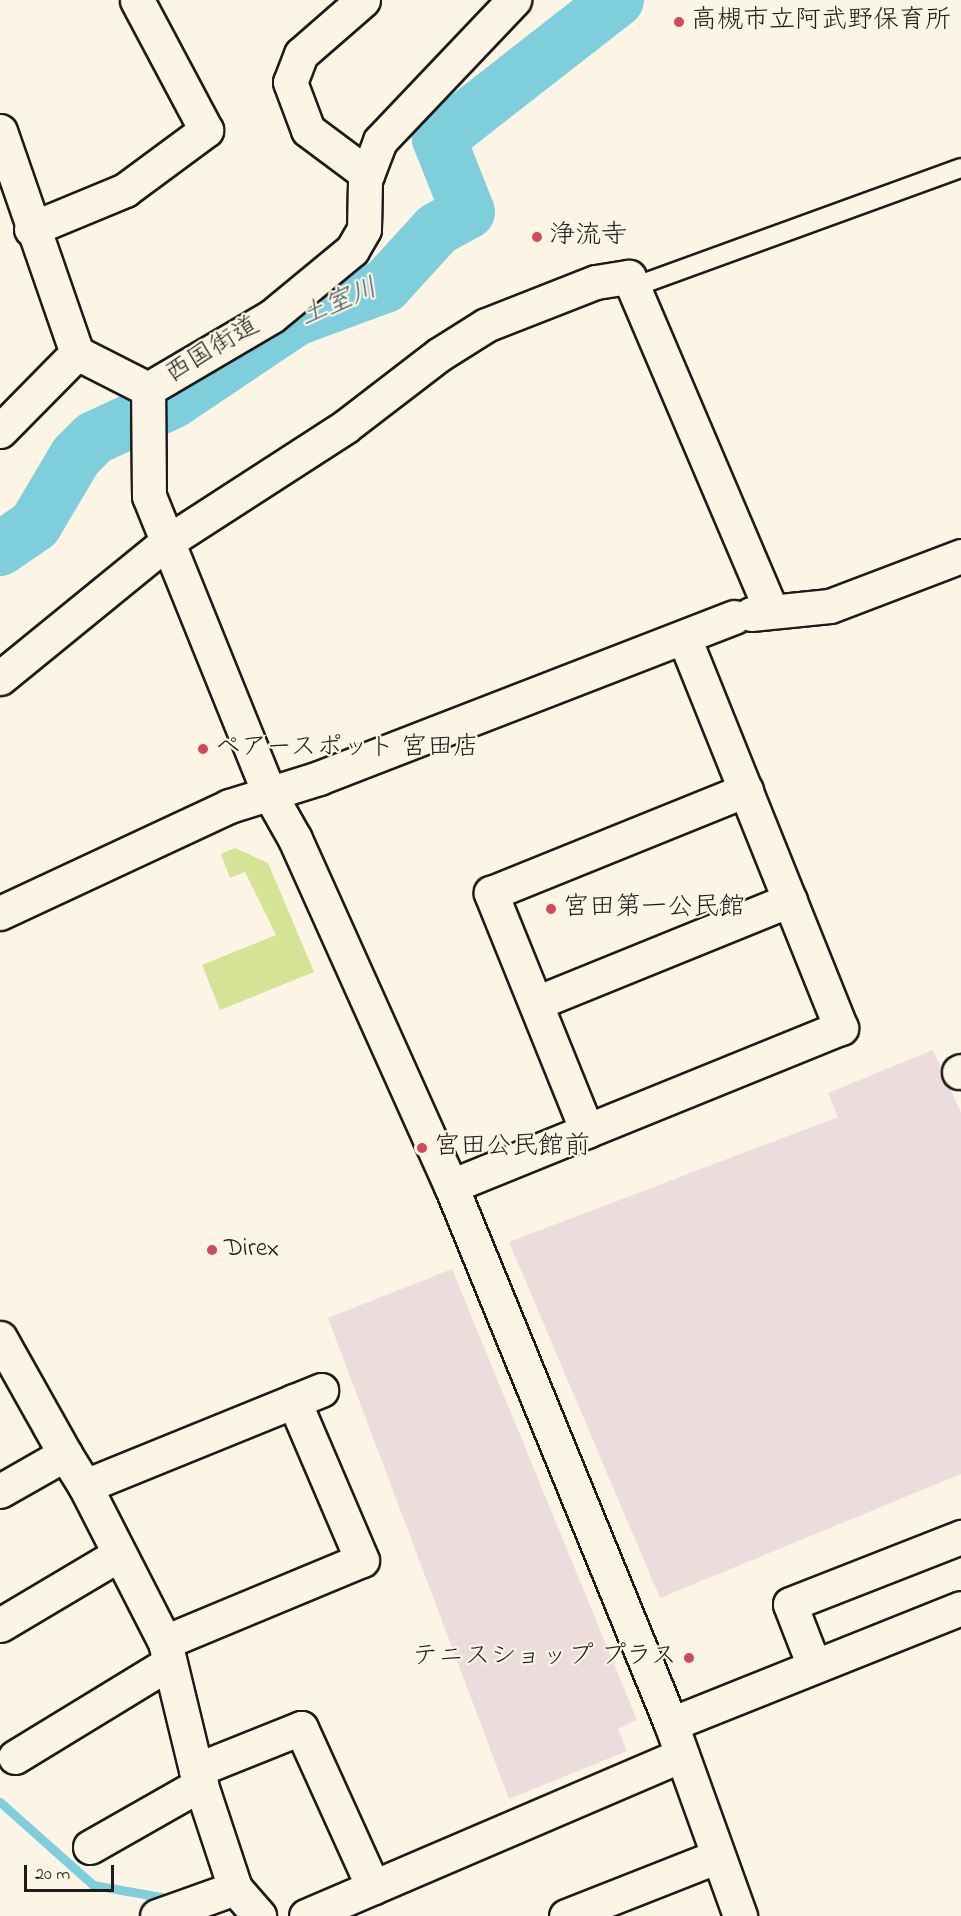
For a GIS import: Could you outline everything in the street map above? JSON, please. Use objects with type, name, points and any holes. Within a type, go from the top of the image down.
[{"type":"street","points":[[31,229],[125,190],[206,130],[137,0]]},
{"type":"street","points":[[363,0],[301,54],[290,82],[308,130],[367,174]]},
{"type":"street","name":"西国街道","points":[[514,0],[392,124],[367,174],[365,222],[352,250],[272,316],[148,389],[149,496],[269,793],[295,839],[451,1185],[671,1724],[740,1916]]},
{"type":"street","points":[[0,131],[31,229],[77,353],[148,389]]},
{"type":"street","points":[[0,678],[167,542],[486,325],[596,282],[629,278],[771,610]]},
{"type":"street","points":[[0,431],[77,353]]},
{"type":"street","points":[[0,913],[269,793],[734,617],[771,610],[830,606],[961,556]]},
{"type":"street","points":[[451,1185],[841,1028],[684,637]]},
{"type":"street","points":[[587,1131],[491,893],[746,790]]},
{"type":"street","points":[[536,1003],[790,900]]},
{"type":"street","points":[[0,1338],[85,1486],[167,1652],[198,1777],[235,1887],[259,1916]]},
{"type":"street","points":[[15,1757],[167,1652],[362,1560],[308,1396],[85,1486]]},
{"type":"street","points":[[0,1491],[65,1454]]},
{"type":"street","points":[[814,1666],[790,1604],[961,1537]]},
{"type":"street","points":[[0,1625],[118,1555]]},
{"type":"street","points":[[671,1724],[961,1608]]},
{"type":"street","points":[[90,1847],[198,1777],[302,1728],[373,1887]]},
{"type":"street","points":[[306,1916],[682,1755]]},
{"type":"street","points":[[566,1916],[718,1856]]},
{"type":"street","points":[[157,1916],[235,1887]]},
{"type":"lane","points":[[634,287],[961,168]]},
{"type":"shaded area","points":[[933,1050],[961,1113],[961,1474],[660,1598],[509,1242],[838,1117],[828,1093]]},
{"type":"shaded area","points":[[452,1269],[637,1720],[618,1729],[627,1751],[509,1799],[328,1318]]},
{"type":"green space","points":[[235,848],[268,863],[314,972],[220,1010],[202,965],[276,935],[245,872],[230,878],[221,854]]},
{"type":"waterway","name":"土室川","points":[[0,549],[35,525],[76,456],[94,438],[172,402],[296,319],[385,286],[437,229],[468,212],[439,139],[617,0]]},
{"type":"waterway","points":[[0,1802],[93,1885],[172,1899]]},
{"type":"place","name":"高槻市立阿武野保育所","points":[[679,22]]},
{"type":"place","name":"浄流寺","points":[[537,237]]},
{"type":"place","name":"ペアースポット 宮田店","points":[[203,749]]},
{"type":"place","name":"宮田第一公民館","points":[[551,909]]},
{"type":"place","name":"宮田公民館前","points":[[422,1148]]},
{"type":"place","name":"Direx","points":[[212,1250]]},
{"type":"place","name":"テニスショップ プラス","points":[[689,1658]]}]
